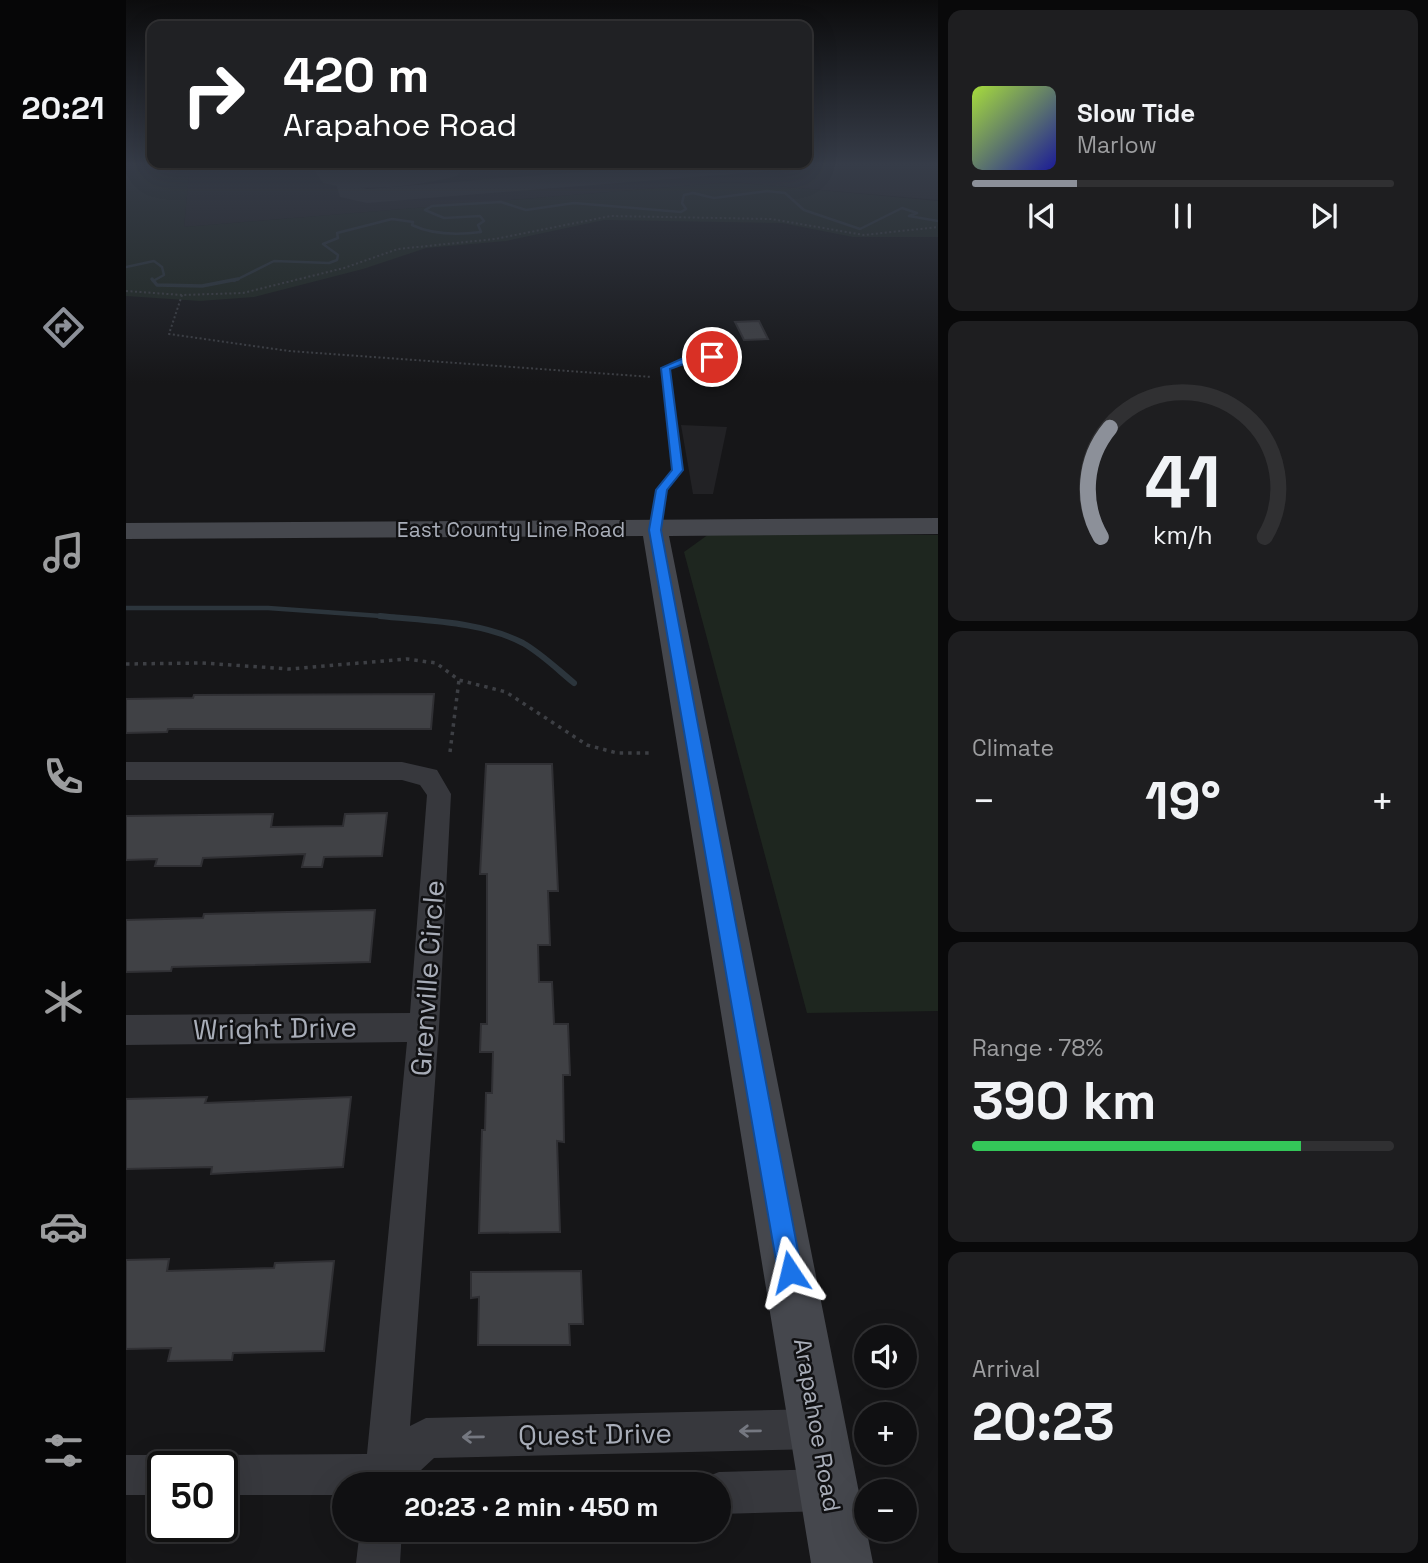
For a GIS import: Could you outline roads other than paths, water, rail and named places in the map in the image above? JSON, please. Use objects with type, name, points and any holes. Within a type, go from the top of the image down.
[{"type":"main road","name":"East County Line Road","points":[[126,531],[655,530],[751,526],[938,526]]},
{"type":"main road","name":"Arapahoe Road","points":[[655,530],[842,1563]]},
{"type":"street","name":"Grenville Circle","points":[[126,771],[402,771],[428,777],[439,794],[440,813],[390,1472]]},
{"type":"street","name":"Wright Drive","points":[[126,1030],[424,1027]]},
{"type":"street","name":"Quest Drive","points":[[397,1472],[426,1438],[818,1429]]},
{"type":"street","points":[[126,1475],[147,1475]]},
{"type":"street","points":[[238,1476],[332,1479]]},
{"type":"street","points":[[731,1493],[829,1490]]},
{"type":"street","points":[[378,1563],[380,1542]]},
{"type":"lane","name":"Arapahoe Road","points":[[655,530],[662,490],[677,470],[665,368],[691,358],[712,357],[705,330]]},
{"type":"waterway","points":[[238,279],[274,261],[329,263],[337,260],[338,255],[323,244],[338,237]]},
{"type":"waterway","points":[[126,267],[154,261],[162,267],[164,275],[153,281]]},
{"type":"waterway","points":[[153,281],[157,285],[202,286],[238,279]]},
{"type":"waterway","points":[[234,281],[238,279]]},
{"type":"waterway","points":[[126,608],[268,608],[395,617]]},
{"type":"waterway","points":[[380,616],[453,623],[489,630],[523,643],[574,683]]}]
